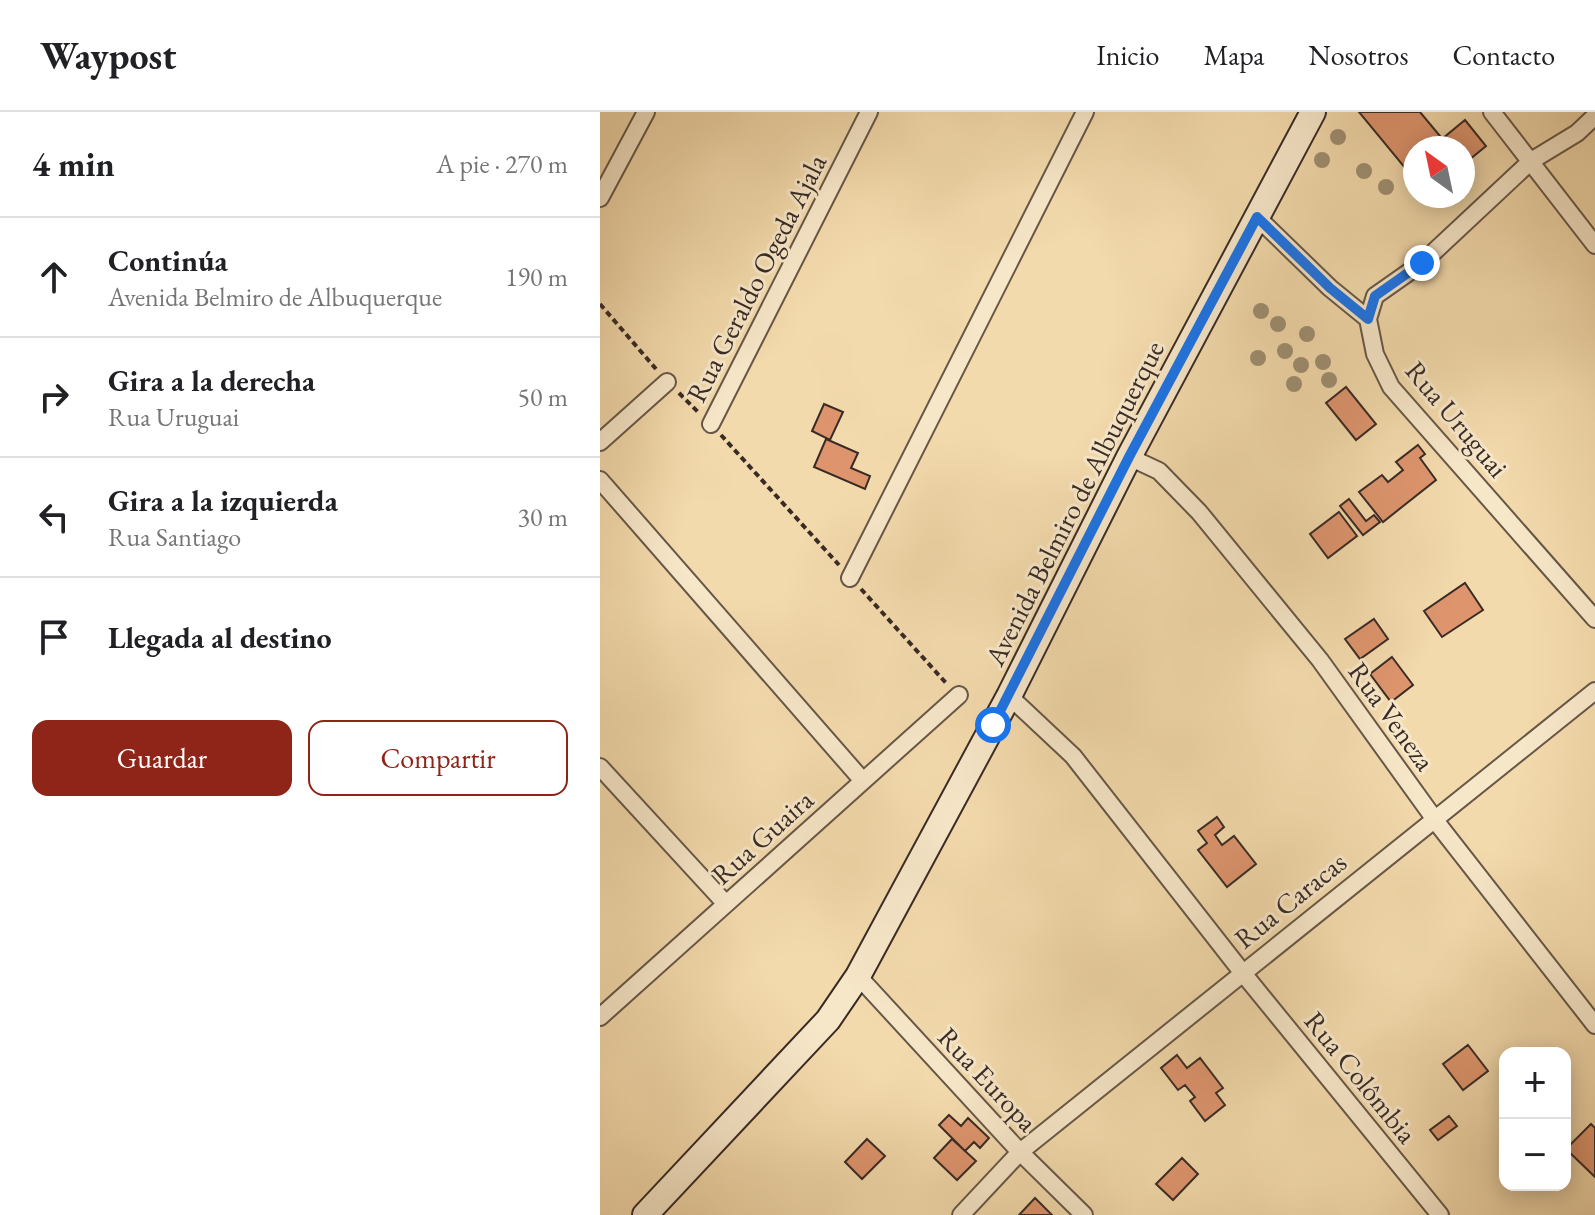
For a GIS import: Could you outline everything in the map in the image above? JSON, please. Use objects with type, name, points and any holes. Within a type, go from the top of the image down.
[{"type":"main road","name":"Avenida Belmiro de Albuquerque","points":[[645,1215],[828,1020],[858,976],[1009,696],[1129,457],[1313,112]]},
{"type":"street","points":[[600,198],[646,112]]},
{"type":"street","name":"Rua Geraldo Ogeda Ajala","points":[[711,424],[869,112]]},
{"type":"street","points":[[850,578],[1085,112]]},
{"type":"street","points":[[1492,112],[1595,245]]},
{"type":"street","points":[[1257,217],[1330,288],[1368,319],[1375,296],[1422,263],[1531,161],[1577,133],[1595,116]]},
{"type":"street","name":"Rua Uruguai","points":[[1368,319],[1375,354],[1391,387],[1595,619]]},
{"type":"street","points":[[600,442],[667,382]]},
{"type":"street","name":"Rua Veneza","points":[[1129,457],[1159,471],[1199,512],[1320,660],[1434,819],[1595,1025]]},
{"type":"street","points":[[600,480],[863,781]]},
{"type":"street","name":"Rua Caracas","points":[[961,1215],[1020,1152],[1595,691]]},
{"type":"street","name":"Rua Guaira","points":[[600,1017],[959,695]]},
{"type":"street","name":"Rua Colômbia","points":[[1009,696],[1073,756],[1242,972],[1440,1215]]},
{"type":"street","points":[[600,767],[726,904]]},
{"type":"street","name":"Rua Europa","points":[[858,976],[1020,1152],[1084,1215]]},
{"type":"path","points":[[600,304],[667,382],[711,424],[959,695]]},
{"type":"building","points":[[1359,112],[1420,112],[1440,136],[1403,136],[1403,165]]},
{"type":"building","points":[[1465,120],[1486,146],[1475,155],[1475,136],[1446,136]]},
{"type":"building","points":[[1346,387],[1376,424],[1356,440],[1326,403]]},
{"type":"building","points":[[824,404],[843,412],[830,440],[812,431]]},
{"type":"building","points":[[826,439],[858,453],[851,468],[870,476],[865,489],[814,467]]},
{"type":"building","points":[[1418,445],[1425,454],[1420,458],[1436,480],[1383,522],[1359,492],[1382,475],[1388,482],[1403,470],[1396,462]]},
{"type":"building","points":[[1349,499],[1366,521],[1374,515],[1380,522],[1363,535],[1340,506]]},
{"type":"building","points":[[1339,512],[1357,536],[1328,558],[1310,534]]},
{"type":"building","points":[[1465,583],[1483,610],[1442,637],[1424,611]]},
{"type":"building","points":[[1374,619],[1388,639],[1360,659],[1345,639]]},
{"type":"building","points":[[1392,657],[1413,685],[1391,702],[1370,674]]},
{"type":"building","points":[[1217,817],[1224,827],[1215,835],[1222,845],[1234,836],[1256,864],[1227,887],[1198,850],[1207,843],[1198,831]]},
{"type":"building","points":[[1468,1045],[1488,1071],[1463,1090],[1443,1064]]},
{"type":"building","points":[[1177,1055],[1187,1068],[1200,1058],[1223,1088],[1216,1093],[1225,1105],[1205,1121],[1190,1101],[1195,1097],[1185,1085],[1178,1090],[1161,1068]]},
{"type":"building","points":[[949,1115],[961,1126],[968,1118],[989,1138],[980,1148],[974,1142],[965,1151],[939,1125]]},
{"type":"building","points":[[1449,1116],[1457,1126],[1438,1140],[1430,1130]]},
{"type":"building","points":[[1591,1124],[1595,1128],[1595,1177],[1571,1154],[1571,1144]]},
{"type":"building","points":[[867,1139],[885,1156],[862,1179],[845,1162]]},
{"type":"building","points":[[952,1139],[976,1161],[957,1180],[934,1158]]},
{"type":"building","points":[[1182,1158],[1198,1174],[1173,1200],[1156,1184]]},
{"type":"building","points":[[1035,1198],[1052,1215],[1019,1215]]},
{"type":"route","points":[[993,725],[1129,457],[1257,217],[1330,288],[1368,319],[1375,296],[1422,263]]}]
